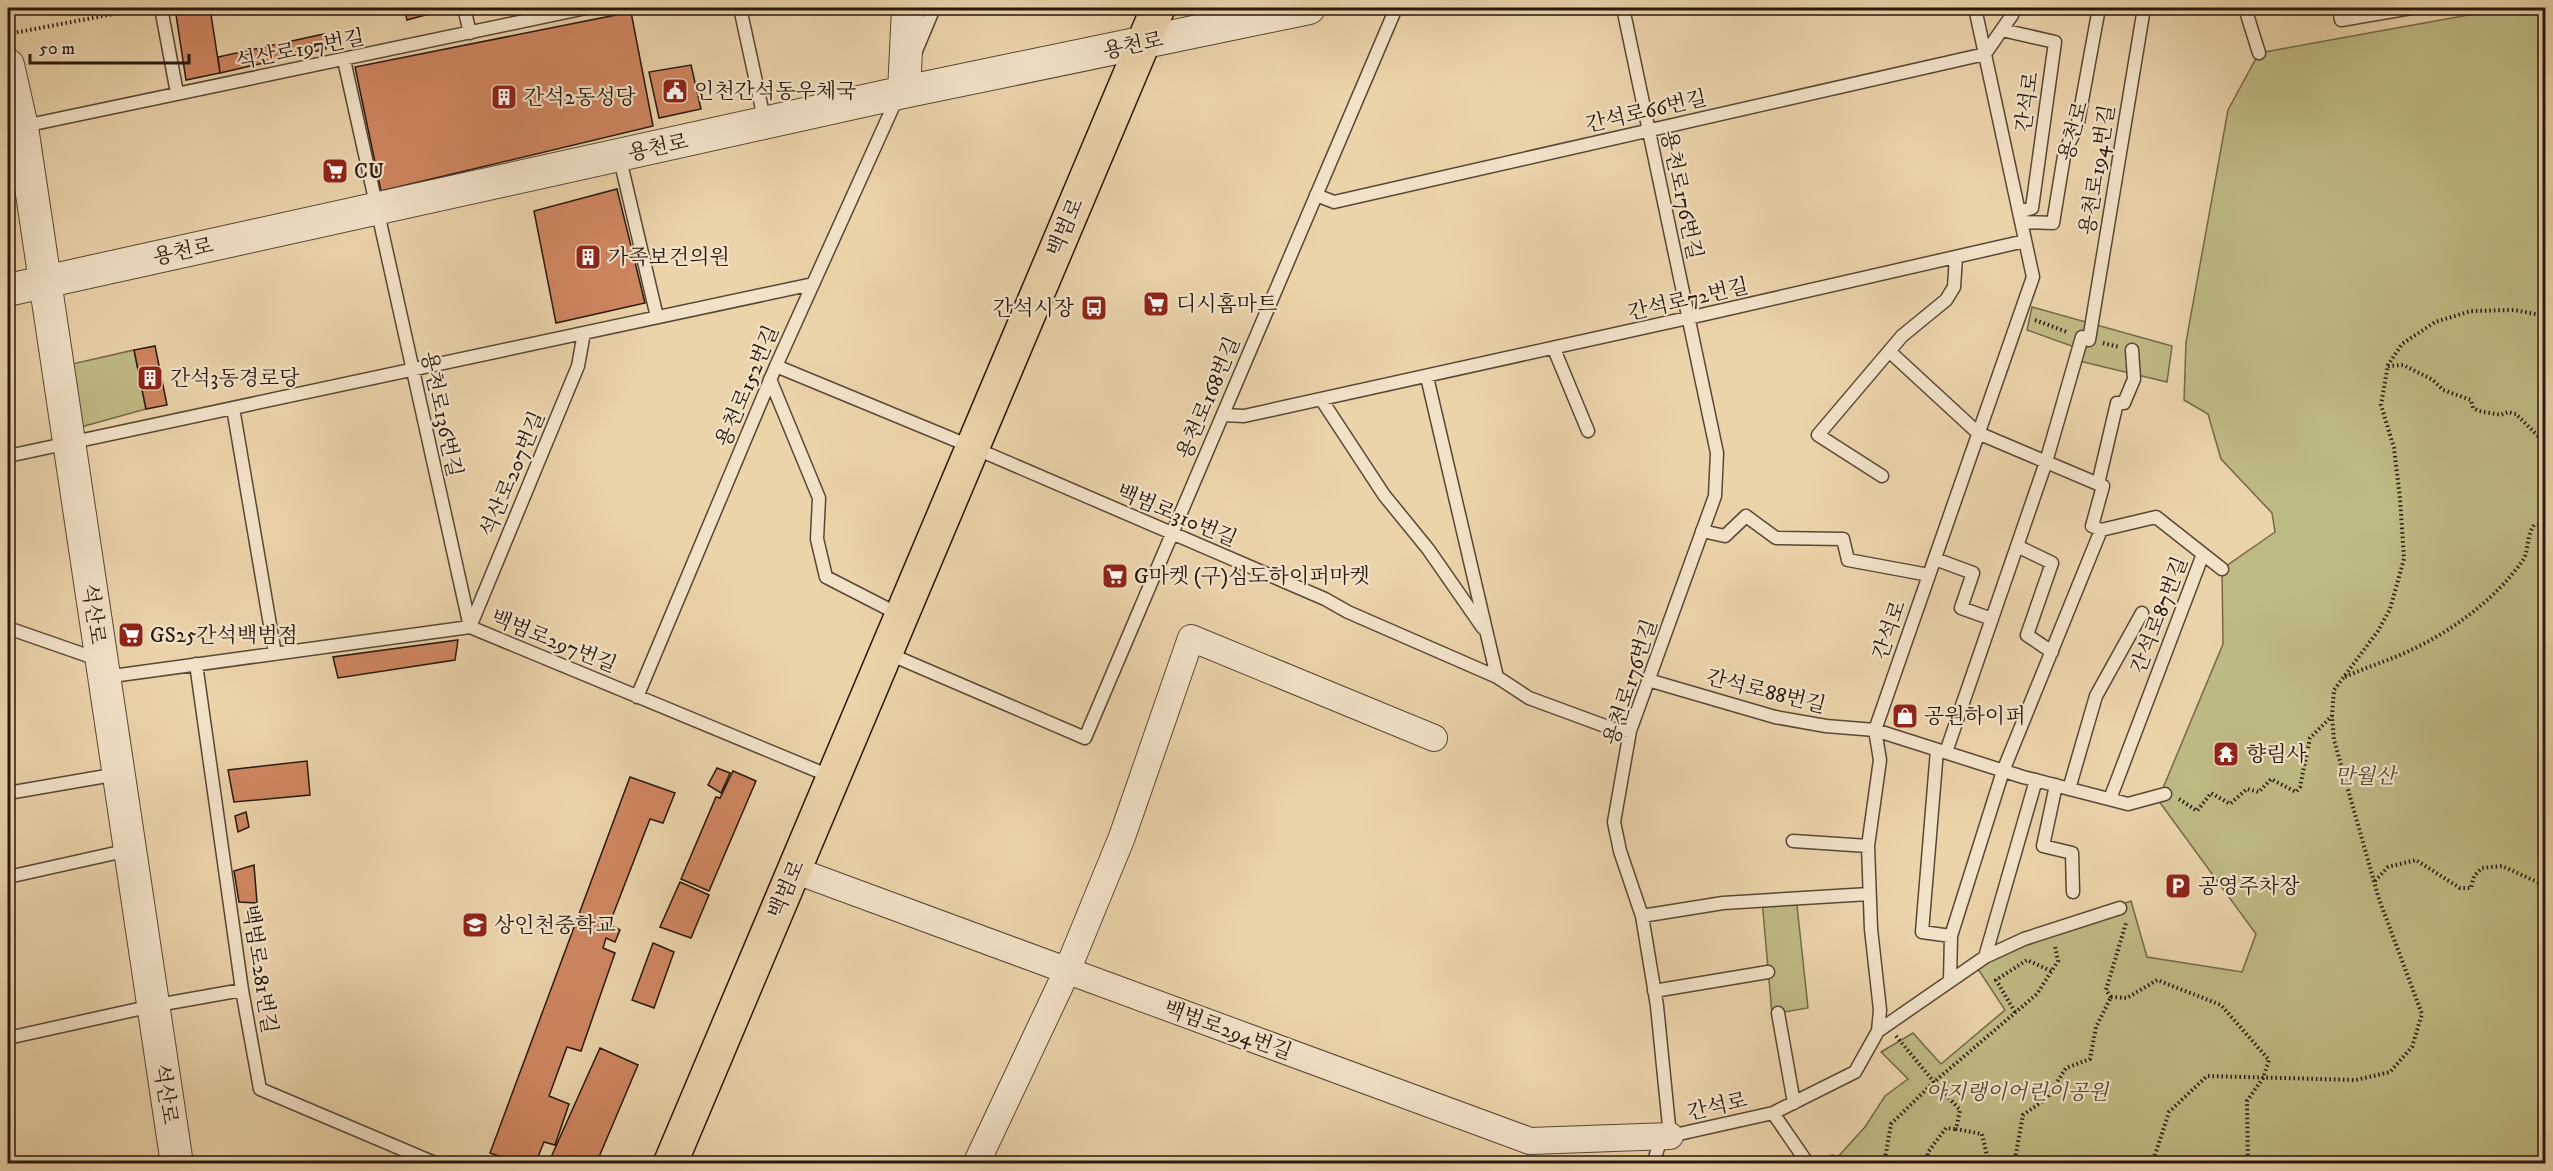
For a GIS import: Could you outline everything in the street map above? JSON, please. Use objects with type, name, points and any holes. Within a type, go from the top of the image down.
[{"type":"main road","name":"백범로","points":[[670,1164],[1158,8]]},
{"type":"street","points":[[903,88],[908,8]]},
{"type":"street","name":"용천로","points":[[8,290],[765,123],[903,88],[1143,44],[1309,8]]},
{"type":"street","name":"석산로","points":[[8,65],[22,127],[177,1164]]},
{"type":"street","points":[[976,1164],[1067,971],[1122,837],[1191,638],[1434,738]]},
{"type":"street","name":"백범로294번길","points":[[794,870],[1530,1141],[1670,1136]]},
{"type":"lane","points":[[161,8],[177,93]]},
{"type":"lane","points":[[464,8],[470,33]]},
{"type":"lane","name":"석산로197번길","points":[[22,127],[586,8]]},
{"type":"lane","points":[[740,8],[765,123]]},
{"type":"lane","name":"용천로152번길","points":[[637,697],[770,379],[903,88],[934,8]]},
{"type":"lane","name":"용천로168번길","points":[[886,652],[1085,738],[1396,8]]},
{"type":"lane","name":"용천로176번길","points":[[1623,8],[1717,453],[1715,496],[1630,731],[1614,822],[1620,850],[1642,916],[1654,991],[1670,1136]]},
{"type":"lane","name":"간석로","points":[[1670,1136],[1773,1113],[1794,1103],[1855,1072],[1878,1032],[1880,1010],[1871,929],[1868,846],[1880,760],[1875,730],[2033,277],[1975,8]]},
{"type":"lane","points":[[1985,54],[2012,15],[2014,8]]},
{"type":"lane","name":"용천로","points":[[2020,217],[2054,223],[2066,150],[2077,128],[2098,8]]},
{"type":"lane","name":"용천로194번길","points":[[2046,462],[2085,338],[2144,8]]},
{"type":"lane","points":[[2245,8],[2259,53]]},
{"type":"lane","points":[[2339,8],[2341,20],[2411,8]]},
{"type":"lane","name":"간석로","points":[[2002,30],[2055,42],[2032,208],[2020,217]]},
{"type":"lane","name":"간석로66번길","points":[[1316,195],[1334,202],[1985,54]]},
{"type":"lane","name":"용천로136번길","points":[[344,60],[470,627]]},
{"type":"lane","points":[[619,155],[657,317]]},
{"type":"lane","name":"간석로72번길","points":[[1223,415],[1244,416],[1427,377],[1688,320],[2025,241]]},
{"type":"lane","points":[[1881,476],[1818,435],[1902,336],[1946,300],[1954,287],[1956,257]]},
{"type":"lane","points":[[8,456],[813,284]]},
{"type":"lane","name":"석산로207번길","points":[[470,627],[578,366],[584,333]]},
{"type":"lane","points":[[1554,349],[1588,431]]},
{"type":"lane","points":[[1950,981],[1951,936],[2003,771],[2101,530],[2092,526],[2117,403],[2124,404],[2134,379],[2132,350]]},
{"type":"lane","points":[[1889,351],[1978,433],[2101,485]]},
{"type":"lane","points":[[776,366],[972,447]]},
{"type":"lane","points":[[1427,377],[1497,677]]},
{"type":"lane","points":[[770,379],[819,498],[817,539],[826,577],[901,615]]},
{"type":"lane","points":[[1321,399],[1384,495],[1428,549],[1487,634]]},
{"type":"lane","points":[[233,408],[275,654]]},
{"type":"lane","name":"백범로310번길","points":[[972,447],[1325,599],[1348,612],[1497,677],[1529,698],[1616,730],[1630,731]]},
{"type":"lane","points":[[1951,936],[1922,932],[1941,751],[1992,619],[2046,462]]},
{"type":"lane","points":[[1702,531],[1725,536],[1746,516],[1776,538],[1843,539],[1848,560],[1929,576]]},
{"type":"lane","name":"간석로87번길","points":[[2101,530],[2156,516],[2203,554],[2110,799]]},
{"type":"lane","points":[[2017,546],[2052,563],[2027,635],[2052,652]]},
{"type":"lane","points":[[2203,554],[2222,569]]},
{"type":"lane","points":[[1935,559],[1973,573],[1961,608],[1992,619]]},
{"type":"lane","name":"간석로87번길","points":[[2069,789],[2096,696],[2142,613]]},
{"type":"lane","name":"백범로297번길","points":[[102,669],[196,664],[470,627],[833,777]]},
{"type":"lane","points":[[8,628],[102,669]]},
{"type":"lane","name":"백범로281번길","points":[[196,664],[242,990],[260,1089],[436,1163]]},
{"type":"lane","name":"간석로88번길","points":[[1648,680],[1775,717],[1826,726],[1875,730]]},
{"type":"lane","points":[[1875,730],[2003,771],[2128,804],[2165,794]]},
{"type":"lane","points":[[8,793],[117,774]]},
{"type":"lane","points":[[1985,957],[2036,780]]},
{"type":"lane","points":[[2056,785],[2043,846],[2072,853],[2073,891]]},
{"type":"lane","points":[[1792,841],[1868,846]]},
{"type":"lane","points":[[8,877],[129,850]]},
{"type":"lane","points":[[1642,916],[1723,903],[1869,894]]},
{"type":"lane","points":[[1878,1032],[1985,957],[2024,939],[2120,908]]},
{"type":"lane","points":[[1654,991],[1768,972]]},
{"type":"lane","points":[[8,1038],[152,1006],[242,990]]},
{"type":"lane","points":[[1778,1013],[1794,1103]]},
{"type":"lane","name":"간석로","points":[[1773,1113],[1808,1164]]},
{"type":"lane","points":[[1653,1164],[1659,1145],[1670,1136]]},
{"type":"path","points":[[8,34],[149,8]]},
{"type":"path","points":[[2152,1164],[2169,1112],[2207,1076],[2356,1080],[2390,1072],[2412,1047],[2422,1014],[2375,881],[2334,740],[2332,716],[2334,690],[2378,631],[2390,609],[2404,559],[2394,448],[2382,405],[2388,366],[2402,344],[2435,322],[2471,310],[2514,310],[2546,316]]},
{"type":"path","points":[[2388,366],[2403,365],[2433,380],[2443,390],[2471,400],[2473,408],[2479,411],[2501,415],[2508,412],[2516,414],[2546,444]]},
{"type":"path","points":[[2344,677],[2407,652],[2458,624],[2508,580],[2525,557],[2528,536],[2534,525],[2546,524]]},
{"type":"path","points":[[2165,794],[2175,795],[2196,812],[2211,794],[2230,804],[2247,789],[2259,792],[2271,779],[2296,792],[2300,787],[2310,738],[2332,716]]},
{"type":"path","points":[[2375,881],[2388,867],[2416,860],[2460,888],[2471,888],[2474,876],[2482,868],[2502,866],[2546,886]]},
{"type":"path","points":[[2111,997],[2106,990],[2127,925],[2120,908]]},
{"type":"path","points":[[1884,1164],[1891,1124],[1934,1082],[2037,994],[2058,961],[2053,930]]},
{"type":"path","points":[[2015,1012],[1996,980],[2027,960],[2052,971]]},
{"type":"path","points":[[2111,997],[2127,998],[2157,980],[2221,1005],[2269,1059],[2263,1078],[2247,1101],[2248,1164]]},
{"type":"path","points":[[2014,1164],[2023,1115],[2047,1098],[2066,1068],[2090,1059],[2096,1027],[2111,997]]},
{"type":"path","points":[[1888,1024],[1899,1041],[1960,1110],[1956,1129]]},
{"type":"path","points":[[1926,1164],[1928,1152],[1946,1128],[1982,1134],[1989,1164]]},
{"type":"green space","name":"만월산","points":[[2507,8],[2545,8],[2545,1163],[1836,1164],[1835,1160],[1865,1127],[1885,1096],[1908,1079],[1881,1052],[1913,1033],[1941,1064],[2005,1010],[1978,969],[2024,939],[2131,901],[2147,957],[2242,972],[2256,934],[2158,800],[2223,644],[2222,569],[2275,532],[2272,513],[2221,459],[2208,414],[2184,400],[2186,342],[2228,110],[2259,53]]},
{"type":"green space","points":[[2032,307],[2172,346],[2167,382],[2079,361],[2080,349],[2027,330]]},
{"type":"green space","points":[[134,350],[146,409],[81,427],[72,364]]},
{"type":"green space","points":[[1796,896],[1808,1008],[1772,1014],[1762,900]]},
{"type":"building","points":[[175,8],[210,8],[220,73],[186,80]]},
{"type":"building","points":[[404,8],[439,8],[440,11],[407,20]]},
{"type":"building","name":"간석2동성당","points":[[631,12],[653,126],[381,191],[355,67]]},
{"type":"building","points":[[324,34],[326,49],[220,73],[218,57]]},
{"type":"building","name":"인천간석동우체국","points":[[691,65],[701,109],[659,118],[649,72]]},
{"type":"building","name":"가족보건의원","points":[[617,189],[645,303],[556,323],[534,211]]},
{"type":"building","name":"간석3동경로당","points":[[155,346],[167,405],[146,409],[134,350]]},
{"type":"building","points":[[458,640],[455,660],[338,678],[333,657]]},
{"type":"building","points":[[307,761],[310,795],[234,802],[228,770]]},
{"type":"building","points":[[717,768],[730,773],[721,793],[708,785]]},
{"type":"building","points":[[733,771],[756,781],[709,891],[681,879],[716,797],[720,798]]},
{"type":"building","points":[[630,777],[675,793],[663,823],[650,819],[609,925],[620,930],[615,942],[606,938],[603,948],[615,953],[581,1051],[567,1047],[549,1096],[569,1104],[555,1145],[544,1142],[535,1164],[522,1164],[490,1153]]},
{"type":"building","points":[[246,812],[249,827],[238,832],[235,816]]},
{"type":"building","points":[[254,865],[257,903],[239,902],[234,871]]},
{"type":"building","points":[[680,882],[709,895],[691,938],[660,927]]},
{"type":"building","points":[[653,943],[674,952],[654,1008],[632,1000]]},
{"type":"building","points":[[600,1048],[638,1065],[596,1164],[548,1164]]},
{"type":"place","name":"인천간석동우체국","points":[[675,91]]},
{"type":"place","name":"간석2동성당","points":[[504,97]]},
{"type":"place","name":"CU","points":[[335,171]]},
{"type":"place","name":"가족보건의원","points":[[588,257]]},
{"type":"place","name":"디시홈마트","points":[[1156,304]]},
{"type":"place","name":"간석시장","points":[[1094,308]]},
{"type":"place","name":"간석3동경로당","points":[[150,378]]},
{"type":"place","name":"G마켓 (구)심도하이퍼마켓","points":[[1115,576]]},
{"type":"place","name":"GS25간석백범점","points":[[131,635]]},
{"type":"place","name":"공원하이퍼","points":[[1905,716]]},
{"type":"place","name":"향림사","points":[[2226,754]]},
{"type":"place","name":"공영주차장","points":[[2178,886]]},
{"type":"place","name":"상인천중학교","points":[[475,925]]},
{"type":"park label","name":"아지랭이어린이공원","points":[[2017,1092]]}]
